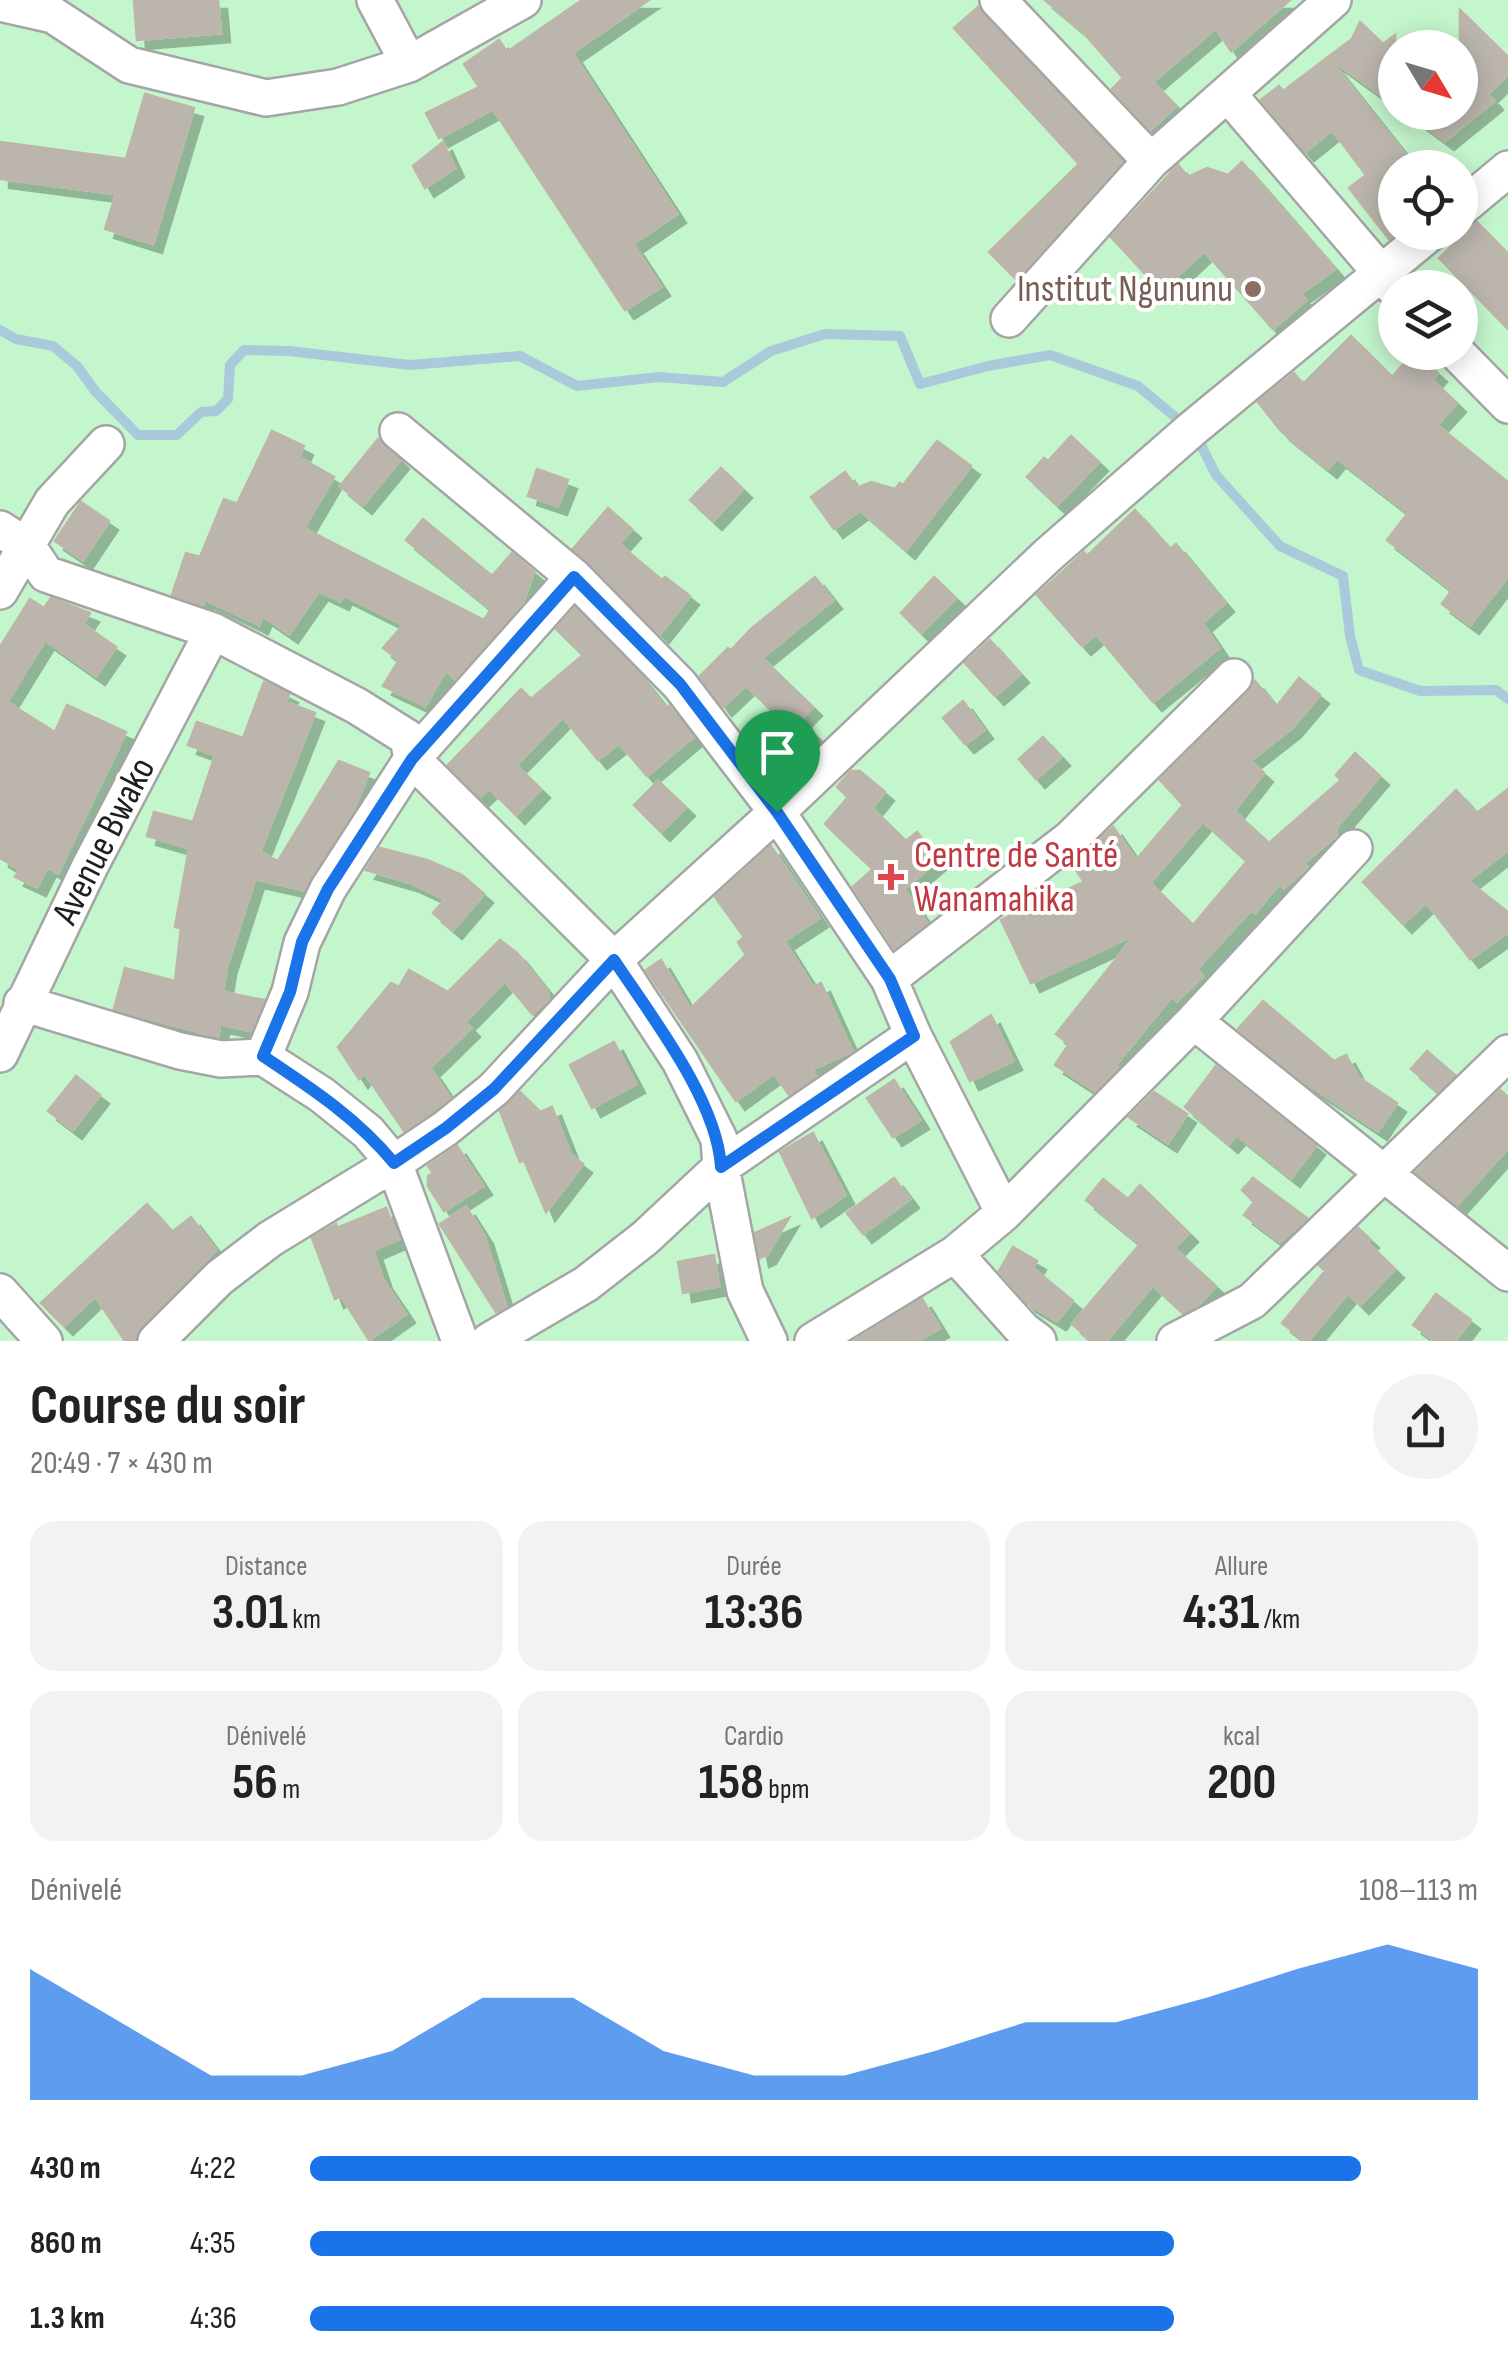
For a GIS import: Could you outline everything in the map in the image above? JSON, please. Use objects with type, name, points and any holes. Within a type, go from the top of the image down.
[{"type":"street","points":[[374,0],[410,64]]},
{"type":"street","points":[[0,2],[53,15],[129,65],[266,98],[338,87],[410,64],[522,0]]},
{"type":"street","points":[[998,0],[1151,161]]},
{"type":"street","points":[[1010,319],[1151,161],[1332,0]]},
{"type":"street","points":[[1228,94],[1379,270]]},
{"type":"street","points":[[1478,194],[1508,170]]},
{"type":"street","points":[[1398,270],[1415,250]]},
{"type":"street","points":[[156,1341],[220,1278],[270,1239],[394,1163],[494,1089],[614,960],[777,812],[1048,555],[1192,430],[1378,289]]},
{"type":"street","points":[[1473,370],[1508,406]]},
{"type":"street","points":[[398,430],[574,577],[680,684],[777,812],[890,979],[914,1036],[1004,1214]]},
{"type":"street","points":[[0,592],[14,538],[106,444]]},
{"type":"street","points":[[14,538],[46,574],[213,631],[356,706],[408,738],[412,759],[614,960],[680,1061],[719,1140],[745,1291],[768,1341]]},
{"type":"street","points":[[263,1056],[290,992],[302,942],[328,889],[412,759],[574,577]]},
{"type":"street","name":"Avenue Bwako","points":[[0,1054],[22,1003],[213,631]]},
{"type":"street","points":[[890,979],[1071,838],[1234,677]]},
{"type":"street","points":[[813,1341],[955,1254],[1004,1214],[1194,1021],[1354,848]]},
{"type":"street","points":[[22,1003],[180,1051],[221,1059],[263,1056],[322,1095],[368,1132],[394,1163],[460,1341]]},
{"type":"street","points":[[1194,1021],[1508,1273]]},
{"type":"street","points":[[489,1341],[586,1284],[645,1238],[721,1167],[914,1036]]},
{"type":"street","points":[[1174,1341],[1252,1301],[1508,1052]]},
{"type":"street","points":[[955,1254],[1022,1330],[1038,1341]]},
{"type":"street","points":[[0,1292],[44,1341]]},
{"type":"green space","points":[[0,0],[1508,0],[1508,1341],[0,1341]]},
{"type":"building","points":[[134,0],[218,0],[221,33],[137,40]]},
{"type":"building","points":[[582,0],[649,0],[572,53],[677,214],[633,244],[661,287],[625,310],[493,109],[439,138],[426,113],[479,87],[464,64],[499,40],[507,52]]},
{"type":"building","points":[[1045,0],[1290,0],[1231,51],[1216,28],[1153,82],[1176,106],[1150,130],[1112,89],[1123,78],[1082,31]]},
{"type":"building","points":[[978,7],[1122,161],[1016,279],[989,252],[1079,164],[954,28]]},
{"type":"building","points":[[1460,10],[1508,57],[1508,74],[1488,94],[1494,101],[1478,114],[1478,30],[1460,30]]},
{"type":"building","points":[[1360,22],[1378,39],[1378,93],[1328,57],[1352,39]]},
{"type":"building","points":[[1328,57],[1378,120],[1378,130],[1386,130],[1402,150],[1378,150],[1378,225],[1349,188],[1366,175],[1332,130],[1305,152],[1261,100],[1279,86],[1283,91]]},
{"type":"building","points":[[145,94],[194,108],[153,244],[105,229],[116,194],[0,179],[0,142],[126,159]]},
{"type":"building","points":[[1430,130],[1458,130],[1445,141]]},
{"type":"building","points":[[443,142],[455,168],[425,188],[413,166]]},
{"type":"building","points":[[1242,162],[1335,269],[1300,294],[1306,300],[1273,329],[1204,251],[1161,291],[1111,237],[1178,165],[1188,177],[1207,168],[1228,175]]},
{"type":"building","points":[[1478,223],[1508,254],[1508,329],[1478,298],[1478,270],[1451,270],[1439,258],[1447,250],[1478,250]]},
{"type":"building","points":[[1351,336],[1378,363],[1378,370],[1385,370],[1392,377],[1398,370],[1438,373],[1432,380],[1457,403],[1437,425],[1508,482],[1508,576],[1470,625],[1442,604],[1452,590],[1387,540],[1408,513],[1337,458],[1328,469],[1281,431],[1258,402],[1294,373],[1303,384]]},
{"type":"building","points":[[272,431],[304,446],[299,457],[334,477],[304,528],[484,620],[491,609],[406,540],[423,519],[492,576],[512,553],[534,572],[523,602],[455,679],[446,670],[425,706],[383,686],[399,660],[383,648],[403,625],[343,595],[340,601],[319,591],[289,634],[263,616],[259,625],[205,599],[203,605],[172,595],[186,553],[200,557],[224,499],[237,504]]},
{"type":"building","points":[[1071,436],[1099,462],[1057,505],[1027,477]]},
{"type":"building","points":[[378,439],[400,460],[363,505],[340,486]]},
{"type":"building","points":[[937,441],[971,466],[906,550],[860,510],[834,529],[811,497],[845,472],[857,488],[871,482],[895,489],[900,483],[903,485]]},
{"type":"building","points":[[721,468],[743,489],[713,521],[690,500]]},
{"type":"building","points":[[537,469],[568,480],[558,506],[528,496]]},
{"type":"building","points":[[81,502],[109,521],[83,560],[55,541]]},
{"type":"building","points":[[608,508],[632,529],[619,544],[662,580],[665,577],[690,596],[660,634],[573,549]]},
{"type":"building","points":[[1135,510],[1170,549],[1176,544],[1225,603],[1202,623],[1219,648],[1153,702],[1096,634],[1082,646],[1037,595],[1084,552],[1087,556]]},
{"type":"building","points":[[815,577],[833,600],[762,658],[813,707],[800,720],[816,736],[781,770],[760,749],[785,724],[746,685],[723,707],[700,676]]},
{"type":"building","points":[[934,577],[956,598],[921,633],[901,613]]},
{"type":"building","points":[[51,598],[90,613],[83,624],[116,647],[96,676],[45,640],[7,702],[55,732],[67,705],[126,732],[58,873],[47,867],[37,887],[15,877],[19,869],[0,858],[0,647],[30,599],[44,608]]},
{"type":"building","points":[[575,608],[634,668],[666,708],[669,706],[693,737],[647,776],[619,743],[598,760],[563,717],[516,765],[541,789],[516,815],[489,788],[480,797],[448,765],[521,689],[531,699],[583,655],[556,629]]},
{"type":"building","points":[[990,640],[1020,674],[995,696],[965,663]]},
{"type":"building","points":[[1299,678],[1320,695],[1292,728],[1250,761],[1264,773],[1234,811],[1269,843],[1341,780],[1336,775],[1355,753],[1380,776],[1336,828],[1336,836],[1304,863],[1307,867],[1284,888],[1280,883],[1255,913],[1251,910],[1197,969],[1203,976],[1177,1001],[1172,996],[1115,1066],[1118,1068],[1095,1091],[1055,1065],[1069,1044],[1056,1034],[1136,934],[1031,983],[1001,920],[1084,882],[1072,864],[1113,827],[1136,860],[1183,805],[1160,780],[1249,692],[1255,681],[1276,707]],"holes":[[[1203,821],[1247,861],[1193,925],[1150,883]]]},
{"type":"building","points":[[264,682],[289,694],[286,702],[315,713],[260,852],[278,861],[339,761],[369,773],[354,809],[304,890],[255,879],[227,966],[223,992],[264,1000],[251,1031],[220,1024],[218,1037],[114,1009],[125,968],[175,981],[181,928],[175,927],[189,848],[147,836],[154,812],[193,822],[215,755],[188,745],[197,722],[243,738]]},
{"type":"building","points":[[963,701],[984,730],[965,744],[943,718]]},
{"type":"building","points":[[1043,737],[1061,757],[1036,779],[1019,759]]},
{"type":"building","points":[[851,771],[860,771],[885,792],[872,808],[906,841],[917,832],[939,859],[904,889],[927,923],[894,948],[853,887],[873,869],[825,824],[848,797],[837,787]]},
{"type":"building","points":[[658,781],[686,807],[661,832],[634,805]]},
{"type":"building","points":[[1508,789],[1508,850],[1468,881],[1508,912],[1508,932],[1470,959],[1426,902],[1403,924],[1363,882],[1456,790],[1477,813]]},
{"type":"building","points":[[771,846],[819,918],[784,941],[813,987],[821,983],[852,1051],[811,1070],[816,1076],[789,1095],[774,1073],[736,1101],[646,970],[661,960],[690,1009],[746,955],[738,942],[744,937],[715,897]]},
{"type":"building","points":[[380,848],[427,860],[462,875],[484,894],[453,930],[433,913],[445,899],[411,883],[366,870]]},
{"type":"building","points":[[500,940],[517,953],[548,992],[548,1000],[532,1014],[505,981],[465,1022],[471,1028],[430,1068],[450,1098],[404,1131],[364,1072],[359,1079],[338,1047],[391,983],[399,987],[409,970],[448,992]]},
{"type":"building","points":[[1263,1001],[1334,1061],[1346,1055],[1358,1077],[1397,1103],[1378,1131],[1303,1081],[1238,1029]]},
{"type":"building","points":[[991,1015],[1013,1061],[970,1081],[951,1042]]},
{"type":"building","points":[[614,1042],[636,1084],[592,1108],[570,1065]]},
{"type":"building","points":[[1427,1051],[1455,1075],[1438,1092],[1411,1069]]},
{"type":"building","points":[[1216,1066],[1316,1146],[1291,1178],[1237,1135],[1229,1144],[1185,1107]]},
{"type":"building","points":[[76,1076],[100,1095],[73,1130],[48,1111]]},
{"type":"building","points":[[894,1080],[920,1120],[893,1137],[867,1098]]},
{"type":"building","points":[[1500,1090],[1508,1097],[1508,1148],[1457,1205],[1416,1172]]},
{"type":"building","points":[[520,1092],[540,1112],[552,1107],[571,1155],[583,1164],[546,1212],[500,1111]]},
{"type":"building","points":[[1154,1092],[1187,1114],[1168,1143],[1129,1117]]},
{"type":"building","points":[[813,1133],[845,1195],[812,1218],[780,1152]]},
{"type":"building","points":[[457,1146],[483,1186],[444,1211],[428,1186],[428,1176],[433,1173],[428,1166]]},
{"type":"building","points":[[894,1178],[910,1199],[863,1234],[847,1213]]},
{"type":"building","points":[[1253,1178],[1307,1218],[1280,1242],[1244,1215],[1254,1202],[1242,1190]]},
{"type":"building","points":[[1103,1179],[1128,1199],[1140,1185],[1189,1233],[1174,1248],[1216,1286],[1198,1305],[1183,1313],[1153,1285],[1106,1341],[1092,1341],[1072,1324],[1140,1244],[1086,1200]]},
{"type":"building","points":[[147,1204],[172,1232],[191,1217],[216,1250],[141,1326],[135,1341],[125,1341],[95,1296],[64,1326],[41,1303]]},
{"type":"building","points":[[466,1207],[484,1235],[506,1306],[496,1312],[440,1224]]},
{"type":"building","points":[[386,1208],[399,1239],[373,1250],[383,1280],[406,1314],[369,1340],[341,1296],[335,1299],[312,1238],[336,1224],[337,1228]]},
{"type":"building","points":[[789,1218],[767,1255],[760,1258],[755,1233]]},
{"type":"building","points":[[1358,1228],[1395,1269],[1360,1305],[1348,1293],[1305,1341],[1282,1323],[1325,1271],[1319,1265]]},
{"type":"building","points":[[1013,1247],[1037,1261],[1033,1268],[1073,1301],[1057,1321],[1027,1303],[999,1271]]},
{"type":"building","points":[[714,1255],[719,1286],[683,1293],[678,1262]]},
{"type":"building","points":[[1436,1294],[1471,1320],[1455,1341],[1435,1341],[1413,1325]]},
{"type":"building","points":[[922,1299],[940,1328],[918,1341],[854,1341]]},
{"type":"waterway","points":[[0,330],[16,339],[53,346],[77,366],[95,391],[138,435],[177,435],[201,412],[216,411],[228,399],[230,365],[244,350],[289,351],[410,365],[520,356],[577,386],[659,377],[723,382],[771,351],[825,334],[900,336],[920,384],[1050,355],[1138,386],[1174,416]]},
{"type":"waterway","points":[[1200,443],[1216,475],[1280,546],[1343,576],[1350,636],[1359,670],[1420,691],[1496,690],[1508,699]]},
{"type":"place","name":"Institut Ngununu","points":[[1253,289]]},
{"type":"place","name":"Centre de Santé Wanamahika","points":[[891,877]]},
{"type":"route","points":[[574,577],[680,684],[777,812],[890,979],[914,1036],[721,1167],[719,1140],[680,1061],[614,960],[494,1089],[394,1163],[368,1132],[322,1095],[263,1056],[290,992],[302,942],[328,889],[412,759],[574,577]]}]
